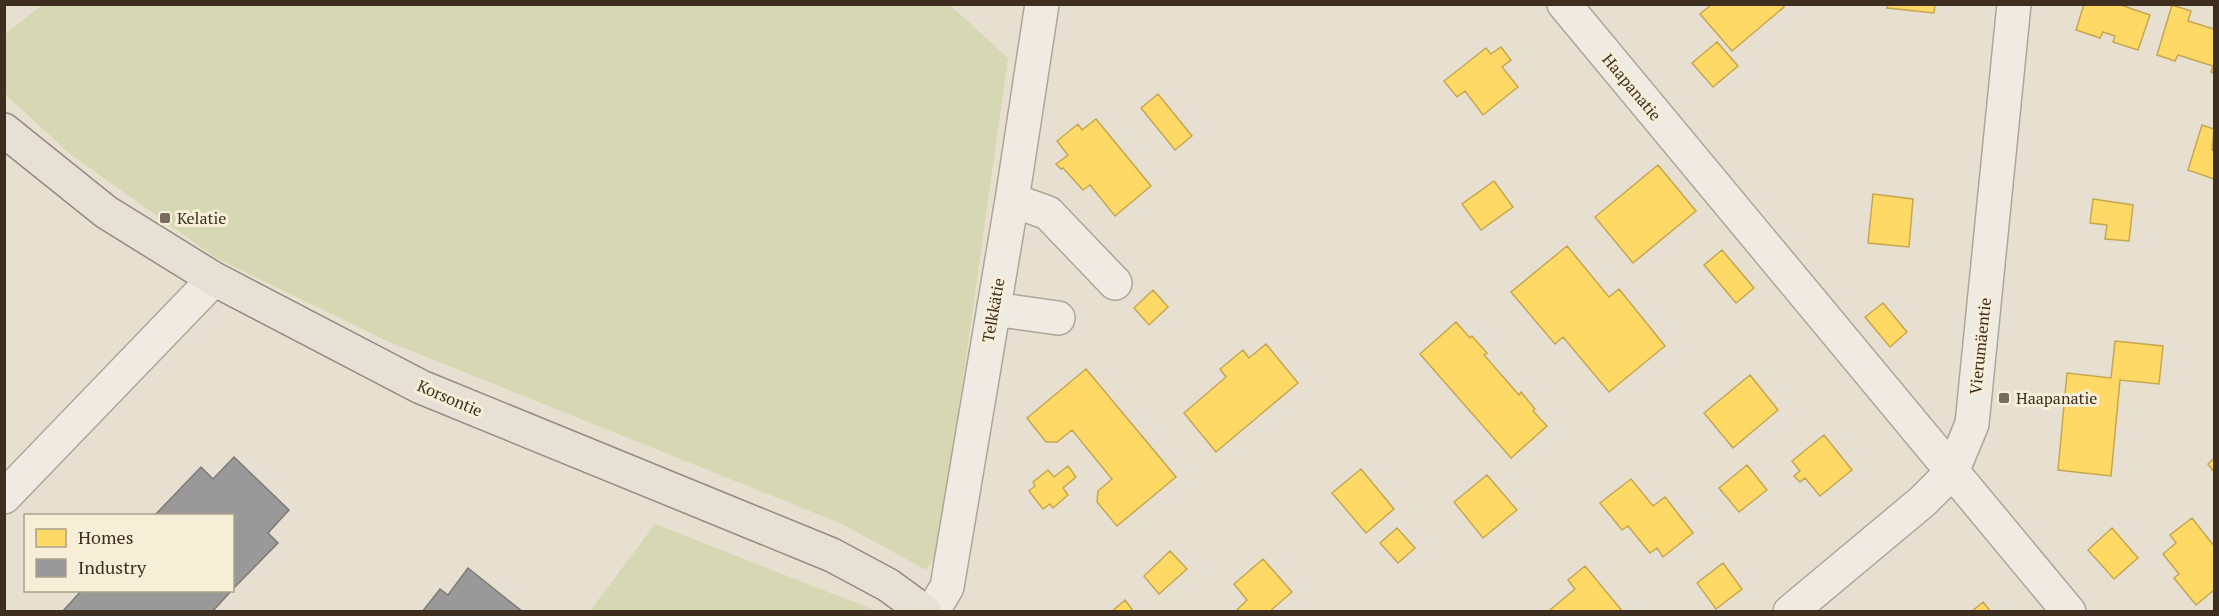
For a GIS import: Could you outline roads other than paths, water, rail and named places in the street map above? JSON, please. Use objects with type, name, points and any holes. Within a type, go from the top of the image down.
[{"type":"main road","name":"Korsontie","points":[[4,130],[106,212],[214,279],[421,387],[832,555],[888,585],[925,612]]},
{"type":"street","name":"Telkkätie","points":[[932,612],[947,587],[1012,200],[1042,4]]},
{"type":"street","name":"Haapanatie","points":[[1564,4],[2069,612]]},
{"type":"street","name":"Vierumäentie","points":[[1790,612],[1923,501],[1952,472],[1972,424],[2014,4]]},
{"type":"street","points":[[1012,200],[1048,213],[1116,284]]},
{"type":"street","points":[[4,497],[214,279]]},
{"type":"street","points":[[994,309],[1058,318]]},
{"type":"place","name":"Kelatie","points":[[165,218]]},
{"type":"place","name":"Haapanatie","points":[[2004,398]]}]
